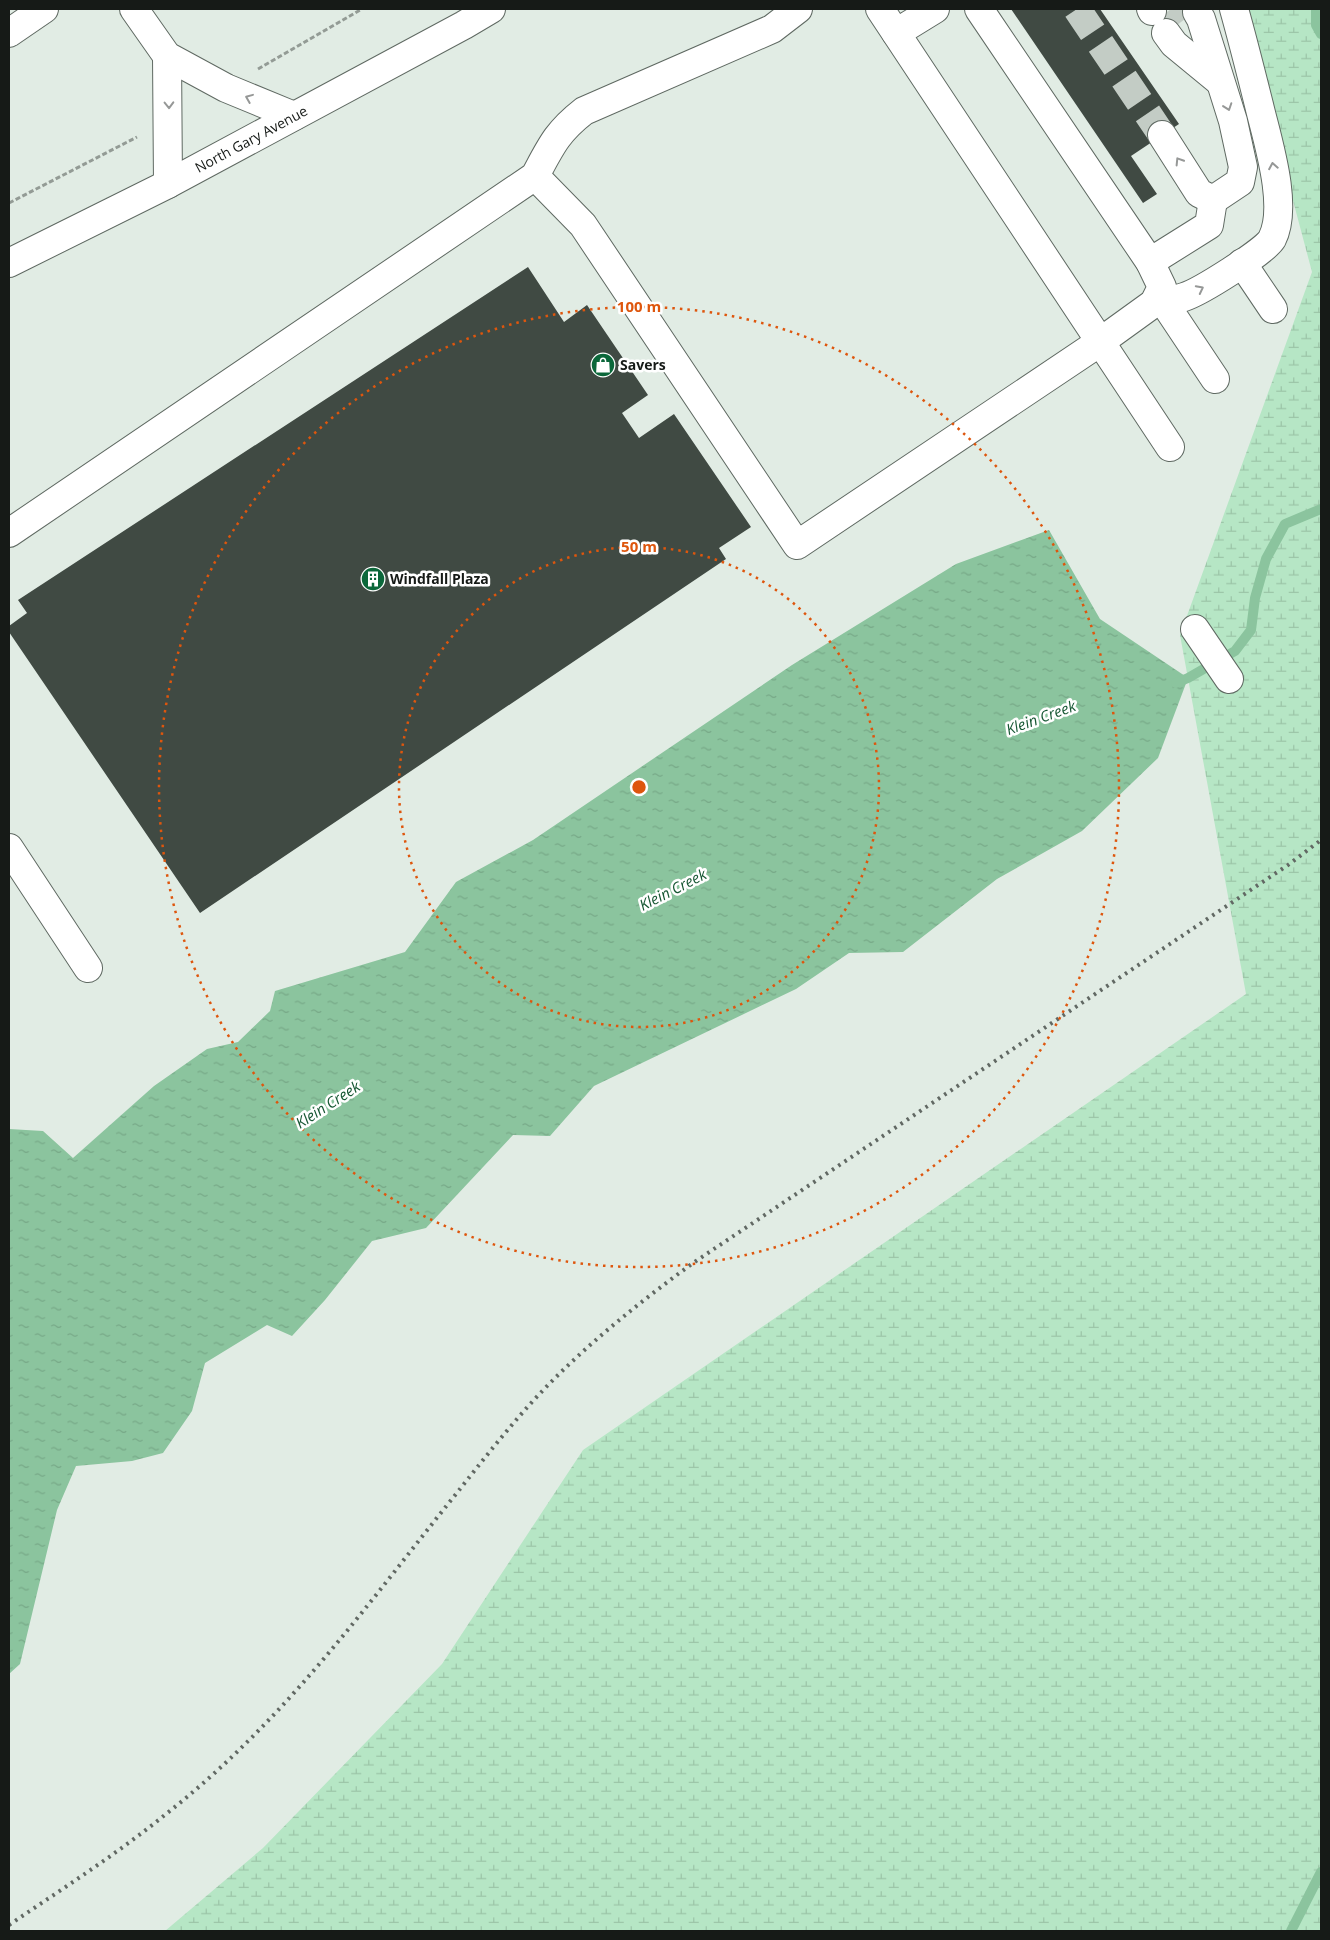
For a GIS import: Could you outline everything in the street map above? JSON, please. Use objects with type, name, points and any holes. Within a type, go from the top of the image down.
[{"type":"street","points":[[9,33],[44,9]]},
{"type":"street","points":[[134,9],[167,56],[226,88],[294,116]]},
{"type":"street","name":"North Gary Avenue","points":[[9,263],[168,184],[491,9]]},
{"type":"street","points":[[9,533],[536,176],[565,126],[584,111],[772,29],[798,9]]},
{"type":"street","points":[[880,9],[1170,447]]},
{"type":"street","points":[[896,33],[935,9]]},
{"type":"street","points":[[979,9],[1150,262],[1162,287],[1158,302]]},
{"type":"street","points":[[536,176],[583,225],[797,545],[1158,302],[1183,298],[1205,288],[1242,263],[1271,240],[1278,221],[1278,196],[1274,166],[1234,9]]},
{"type":"street","points":[[1150,262],[1209,225],[1213,200],[1240,182],[1242,167],[1233,122],[1219,80],[1169,17]]},
{"type":"street","points":[[167,56],[168,184]]},
{"type":"street","points":[[1162,135],[1199,193],[1213,200]]},
{"type":"street","points":[[1242,263],[1273,309]]},
{"type":"street","points":[[1158,302],[1215,379]]},
{"type":"street","points":[[1195,629],[1229,679]]},
{"type":"street","points":[[9,848],[88,968]]},
{"type":"path","points":[[255,71],[362,9]]},
{"type":"path","points":[[9,203],[141,136]]},
{"type":"green space","points":[[1242,9],[1321,9],[1321,1931],[165,1931],[263,1848],[442,1664],[583,1450],[1246,994],[1180,635],[1312,272]]},
{"type":"water","points":[[1049,530],[1100,619],[1188,678],[1158,758],[1082,831],[997,879],[903,952],[849,953],[796,989],[594,1086],[550,1136],[513,1135],[426,1228],[372,1241],[325,1300],[292,1336],[267,1325],[205,1363],[192,1411],[163,1453],[132,1461],[76,1466],[57,1510],[20,1664],[9,1674],[9,1129],[43,1131],[73,1158],[154,1086],[207,1049],[238,1042],[270,1011],[275,991],[405,952],[456,882],[533,840],[792,665],[956,564]]},
{"type":"building","points":[[1011,9],[1100,9],[1179,124],[1131,156],[1157,194],[1143,203]]},
{"type":"building","name":"Windfall Plaza","points":[[528,267],[564,322],[587,305],[648,395],[622,413],[639,438],[674,414],[751,527],[719,548],[726,559],[200,913],[9,632],[9,626],[27,613],[18,600]]},
{"type":"waterway","points":[[1316,9],[1316,25],[1321,34]]},
{"type":"waterway","name":"Klein Creek","points":[[1176,683],[1235,651],[1251,630],[1255,598],[1266,559],[1285,524],[1321,509]]},
{"type":"waterway","name":"Klein Creek","points":[[1291,1931],[1321,1872]]},
{"type":"tunnel","points":[[1077,9],[1162,135]]},
{"type":"tunnel","points":[[1171,9],[1181,22]]},
{"type":"railway","points":[[9,1925],[147,1829],[200,1786],[247,1742],[292,1695],[376,1596],[527,1407],[569,1364],[656,1290],[693,1263],[1288,865],[1321,840]]},
{"type":"place","name":"Savers","points":[[603,365]]},
{"type":"place","name":"Windfall Plaza","points":[[373,579]]}]
